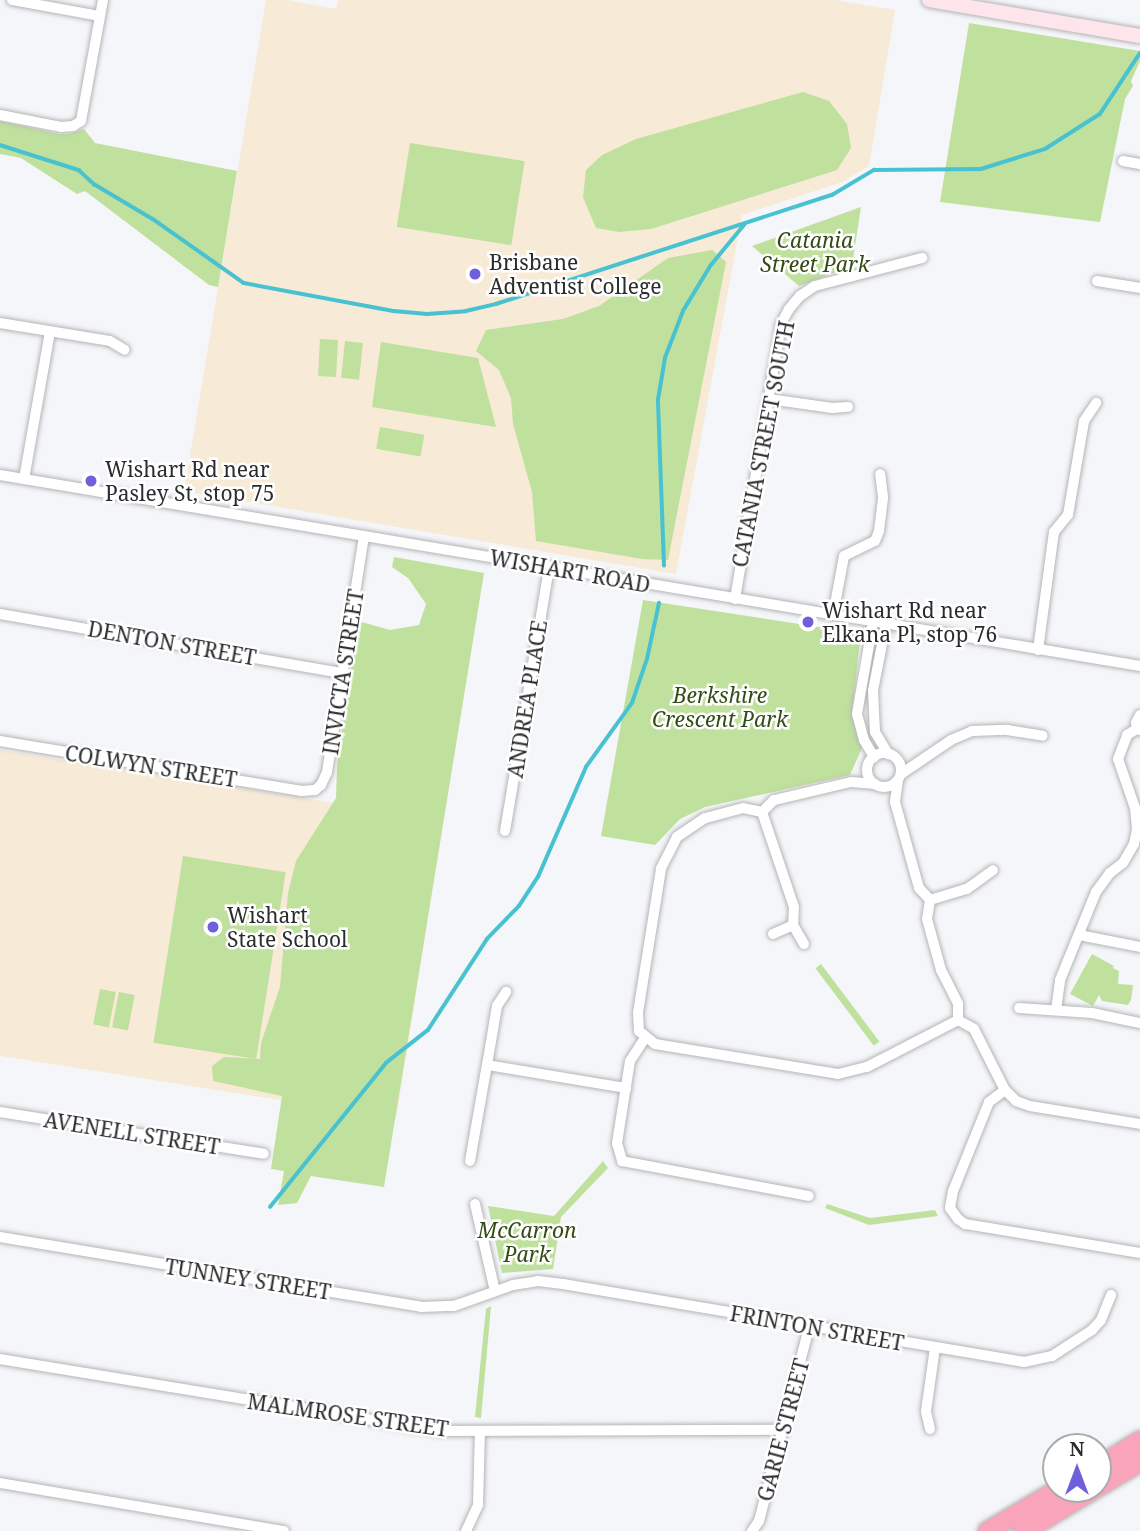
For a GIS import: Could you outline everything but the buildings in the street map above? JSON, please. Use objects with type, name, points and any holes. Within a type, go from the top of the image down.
[{"type":"highway","points":[[1112,1457],[1140,1440]]},
{"type":"highway","points":[[1112,1478],[1140,1461]]},
{"type":"highway","points":[[987,1531],[1042,1498]]},
{"type":"highway","points":[[1023,1531],[1070,1503]]},
{"type":"main road","points":[[929,0],[1140,36]]},
{"type":"street","points":[[12,0],[100,16]]},
{"type":"street","points":[[0,115],[61,127],[81,121],[85,111],[103,0]]},
{"type":"street","points":[[1123,161],[1140,164]]},
{"type":"street","name":"CATANIA STREET SOUTH","points":[[735,599],[781,324],[800,296],[816,286],[922,258]]},
{"type":"street","points":[[1097,281],[1140,288]]},
{"type":"street","points":[[0,323],[110,341],[125,350]]},
{"type":"street","points":[[24,479],[50,331]]},
{"type":"street","points":[[769,398],[832,408],[848,407]]},
{"type":"street","points":[[1038,650],[1054,532],[1068,515],[1084,421],[1096,403]]},
{"type":"street","points":[[833,615],[844,556],[875,541],[879,531],[883,497],[880,474]]},
{"type":"street","name":"WISHART ROAD","points":[[0,475],[1140,666]]},
{"type":"street","name":"INVICTA STREET","points":[[302,791],[315,790],[321,785],[327,772],[364,536]]},
{"type":"street","name":"ANDREA PLACE","points":[[506,831],[549,567]]},
{"type":"street","name":"DENTON STREET","points":[[0,614],[343,673]]},
{"type":"street","points":[[873,622],[857,714],[864,740],[874,757]]},
{"type":"street","points":[[886,624],[873,691],[876,732],[893,756],[899,777],[895,802],[919,888],[930,900]]},
{"type":"street","points":[[1056,1010],[1060,980],[1101,883],[1129,853],[1137,830],[1137,800],[1118,759],[1126,735],[1139,729],[1136,720],[1140,715]]},
{"type":"street","points":[[762,812],[774,800],[851,782],[879,785],[899,777],[919,760],[972,731],[1007,730],[1043,736]]},
{"type":"street","name":"COLWYN STREET","points":[[0,741],[302,791]]},
{"type":"street","points":[[874,757],[893,756],[919,760]]},
{"type":"street","points":[[851,782],[867,768],[874,757]]},
{"type":"street","points":[[867,768],[895,802]]},
{"type":"street","points":[[762,812],[743,808],[705,818],[677,837],[668,850],[662,869],[638,1013],[639,1031],[645,1038],[655,1044],[838,1074],[867,1067],[958,1020]]},
{"type":"street","points":[[762,812],[794,907],[793,925],[804,944]]},
{"type":"street","points":[[1129,853],[1140,859]]},
{"type":"street","points":[[930,900],[967,889],[993,870]]},
{"type":"street","points":[[930,900],[927,919],[941,970],[958,1004],[958,1020]]},
{"type":"street","points":[[773,934],[793,925]]},
{"type":"street","points":[[1079,935],[1140,947]]},
{"type":"street","points":[[470,1161],[497,1006],[506,992]]},
{"type":"street","points":[[1019,1008],[1056,1010],[1140,1023]]},
{"type":"street","points":[[958,1020],[974,1029],[1005,1090],[1016,1101],[1030,1106],[1140,1124]]},
{"type":"street","points":[[645,1038],[630,1061],[617,1143],[622,1161],[809,1196]]},
{"type":"street","points":[[487,1065],[626,1088]]},
{"type":"street","points":[[1005,1090],[989,1102],[953,1191],[950,1209],[958,1219],[965,1224],[1140,1253]]},
{"type":"street","name":"AVENELL STREET","points":[[0,1112],[264,1154]]},
{"type":"street","points":[[475,1203],[495,1291]]},
{"type":"street","name":"TUNNEY STREET","points":[[0,1237],[421,1307],[454,1306],[495,1291]]},
{"type":"street","name":"FRINTON STREET","points":[[495,1291],[538,1282],[563,1284],[1011,1361],[1036,1362],[1092,1330],[1101,1320],[1111,1295]]},
{"type":"street","name":"GARIE STREET","points":[[752,1531],[760,1521],[809,1327]]},
{"type":"street","points":[[930,1429],[926,1411],[935,1348]]},
{"type":"street","name":"MALMROSE STREET","points":[[0,1359],[416,1428],[480,1431],[783,1430]]},
{"type":"street","points":[[466,1531],[478,1505],[480,1431]]},
{"type":"street","points":[[0,1483],[284,1531]]},
{"type":"shaded area","name":"Brisbane Adventist College","points":[[266,0],[288,0],[336,9],[338,0],[835,0],[895,10],[869,166],[842,182],[742,215],[676,574],[184,491]]},
{"type":"shaded area","name":"Wishart State School","points":[[0,750],[443,820],[396,1119],[0,1056]]},
{"type":"green space","points":[[969,23],[1140,51],[1140,61],[1131,81],[1133,86],[1125,99],[1100,222],[940,202]]},
{"type":"green space","points":[[803,92],[829,101],[847,124],[851,148],[837,170],[651,229],[619,232],[596,228],[583,197],[586,170],[602,155],[636,139]]},
{"type":"green space","points":[[0,121],[59,134],[84,129],[95,143],[237,171],[218,287],[209,285],[85,191],[77,194],[21,158],[0,154]]},
{"type":"green space","points":[[410,143],[525,161],[511,245],[397,227]]},
{"type":"green space","name":"Catania Street Park","points":[[861,207],[852,266],[799,286],[752,246]]},
{"type":"green space","points":[[712,250],[726,262],[668,560],[642,559],[536,541],[532,492],[513,424],[511,398],[499,370],[476,351],[486,330],[563,319],[599,306],[668,258]]},
{"type":"green space","points":[[320,339],[338,340],[336,377],[318,376]]},
{"type":"green space","points":[[345,341],[363,343],[359,380],[341,378]]},
{"type":"green space","points":[[381,342],[478,358],[496,427],[372,407]]},
{"type":"green space","points":[[380,427],[424,435],[420,456],[376,449]]},
{"type":"green space","points":[[394,557],[484,573],[384,1187],[311,1176],[297,1203],[278,1205],[284,1171],[271,1169],[282,1096],[213,1081],[212,1066],[224,1057],[260,1059],[261,1043],[280,987],[288,893],[296,861],[336,798],[337,765],[358,621],[390,630],[419,625],[426,604],[408,578],[392,567]]},
{"type":"green space","name":"Berkshire Crescent Park","points":[[643,600],[851,632],[860,640],[852,716],[862,748],[850,775],[705,807],[680,819],[655,845],[601,836]]},
{"type":"green space","points":[[183,856],[286,872],[256,1059],[153,1043]]},
{"type":"green space","points":[[1092,954],[1119,971],[1118,984],[1133,985],[1128,1005],[1102,1001],[1099,995],[1093,1006],[1070,994]]},
{"type":"green space","points":[[821,964],[879,1041],[874,1046],[815,968]]},
{"type":"green space","points":[[100,989],[116,992],[109,1027],[93,1024]]},
{"type":"green space","points":[[119,992],[135,995],[128,1030],[112,1027]]},
{"type":"green space","name":"McCarron Park","points":[[603,1161],[608,1168],[561,1217],[553,1269],[502,1273],[488,1206],[554,1216]]},
{"type":"green space","points":[[827,1204],[870,1218],[935,1210],[938,1216],[869,1225],[825,1208]]},
{"type":"green space","points":[[491,1306],[481,1418],[475,1417],[486,1309]]},
{"type":"waterway","points":[[0,145],[79,170],[94,184],[153,219],[244,283],[394,311],[427,314],[466,311],[496,304],[832,195],[874,170],[981,169],[1045,149],[1100,114],[1140,53]]},
{"type":"waterway","points":[[664,566],[658,400],[665,358],[683,311],[711,265],[744,225]]},
{"type":"waterway","points":[[270,1207],[386,1063],[428,1030],[487,939],[519,906],[538,877],[586,767],[632,703],[647,659],[659,603]]},
{"type":"place","name":"Brisbane Adventist College","points":[[475,274]]},
{"type":"place","name":"Wishart Rd near Pasley St, stop 75","points":[[91,481]]},
{"type":"place","name":"Wishart Rd near Elkana Pl, stop 76","points":[[808,622]]},
{"type":"place","name":"Wishart State School","points":[[213,927]]}]
